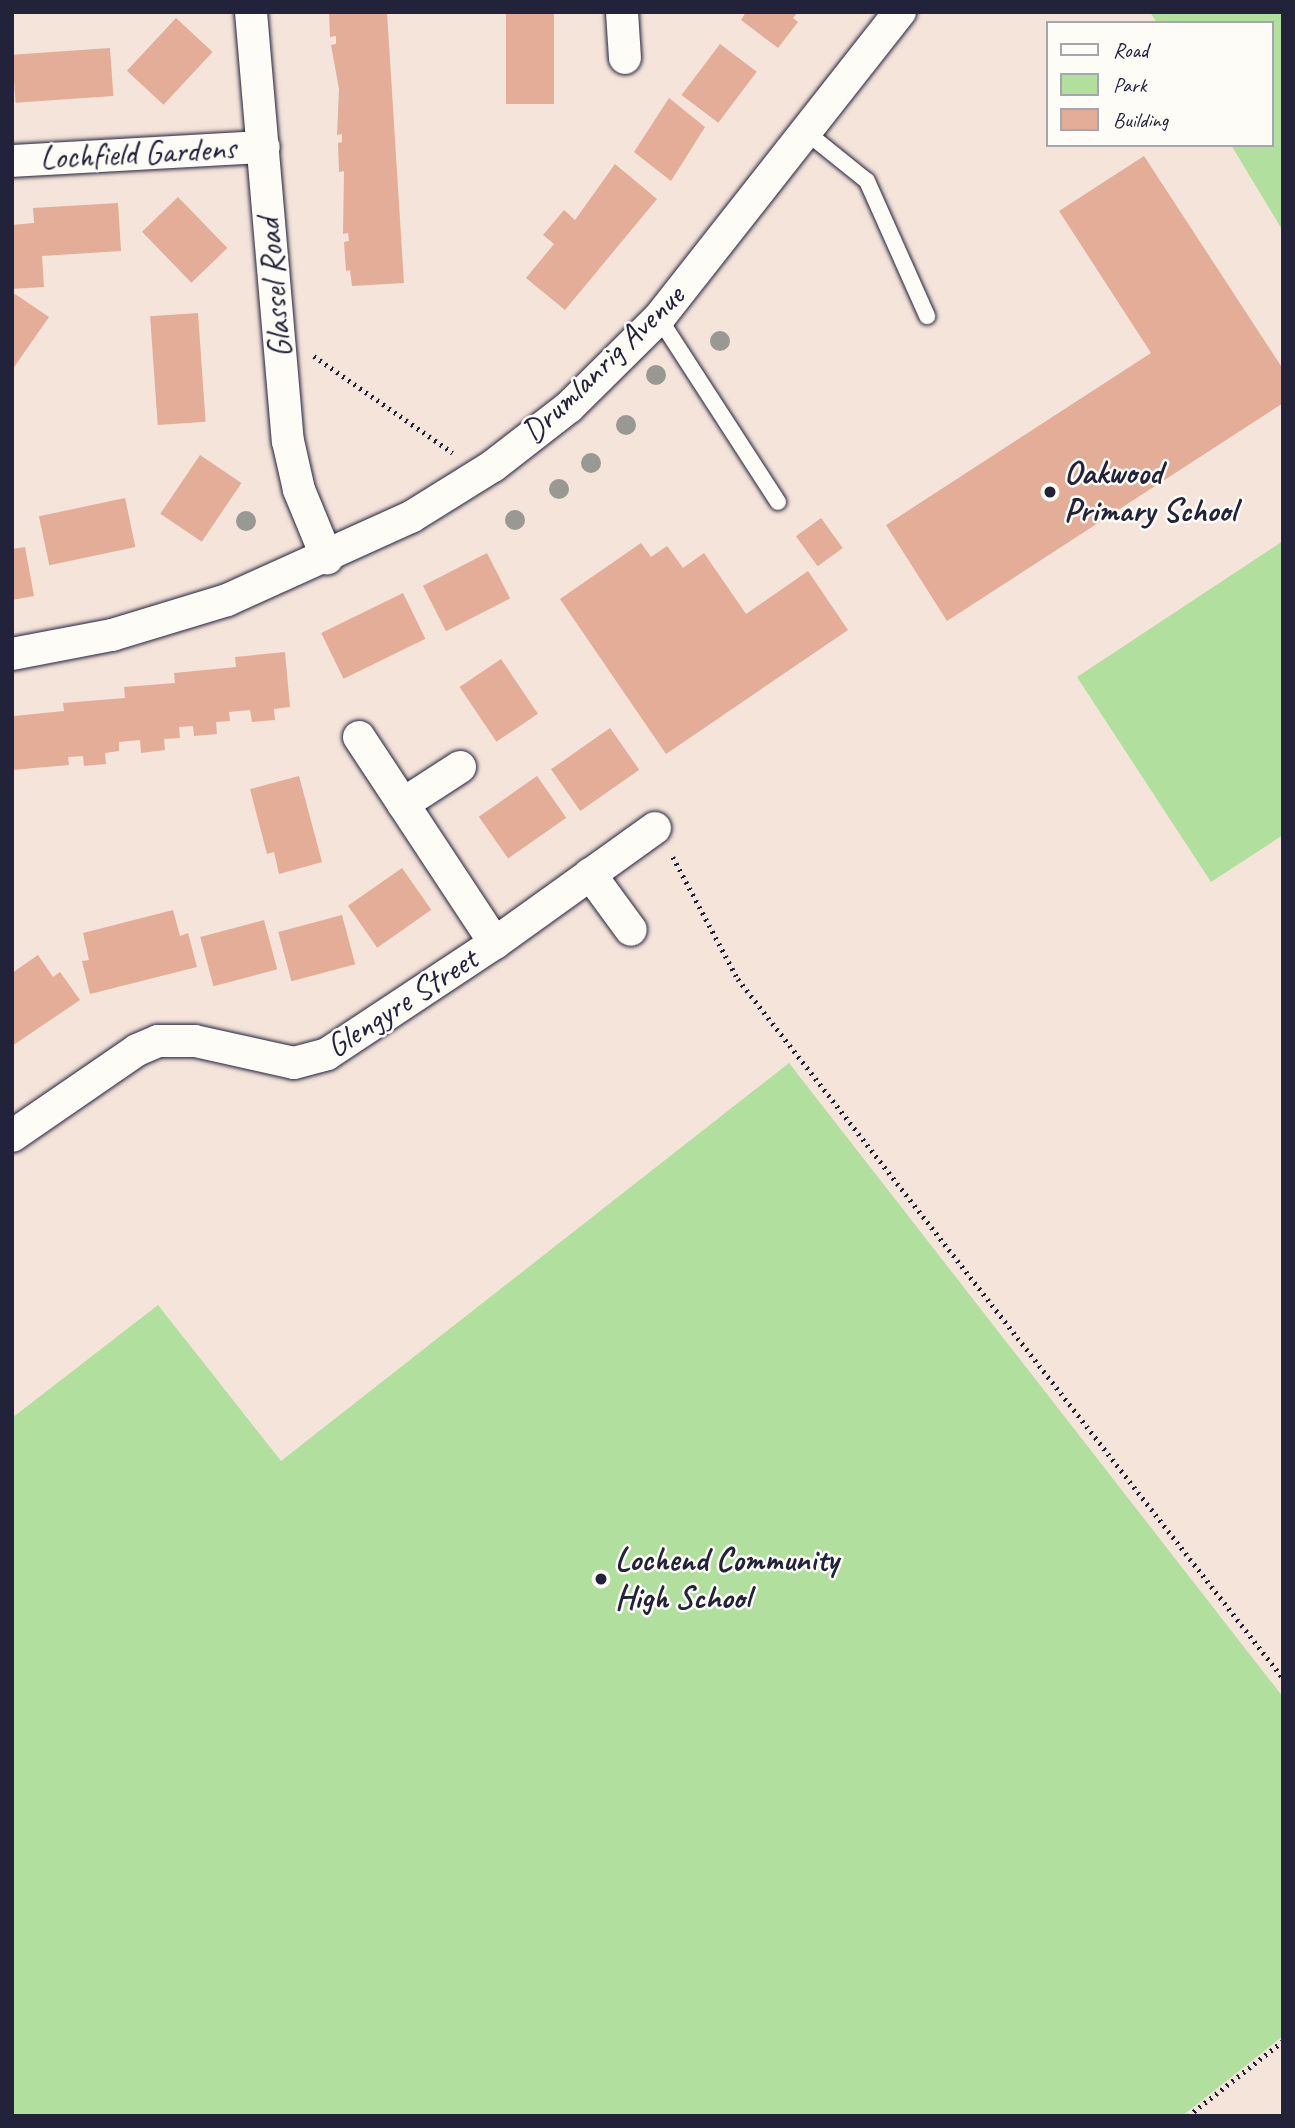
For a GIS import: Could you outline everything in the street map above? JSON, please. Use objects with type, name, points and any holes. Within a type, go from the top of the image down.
[{"type":"street","name":"Glassel Road","points":[[251,12],[288,441],[299,490],[327,558]]},
{"type":"street","points":[[622,12],[625,58]]},
{"type":"street","name":"Drumlanrig Avenue","points":[[12,654],[125,631],[228,600],[327,558],[411,517],[482,473],[569,407],[659,318],[900,12]]},
{"type":"street","name":"Lochfield Gardens","points":[[12,161],[264,147]]},
{"type":"street","points":[[359,737],[495,943]]},
{"type":"street","points":[[403,804],[460,767]]},
{"type":"street","name":"Glengyre Street","points":[[12,1136],[137,1050],[158,1041],[195,1041],[274,1060],[314,1060],[495,943],[590,874],[663,841]]},
{"type":"street","points":[[590,874],[631,930]]},
{"type":"lane","points":[[806,132],[867,181],[927,316]]},
{"type":"lane","points":[[659,318],[778,502]]},
{"type":"path","points":[[279,331],[482,473]]},
{"type":"path","points":[[663,841],[737,979],[1283,1678]]},
{"type":"path","points":[[1188,2116],[1283,2041]]},
{"type":"green space","points":[[1150,12],[1283,12],[1283,231],[1232,147],[1274,147],[1274,21],[1156,21]]},
{"type":"green space","points":[[1283,541],[1283,835],[1211,882],[1077,677]]},
{"type":"green space","name":"Lochend Community High School","points":[[789,1063],[1283,1697],[1283,2036],[1182,2116],[12,2116],[12,1418],[158,1305],[281,1461]]},
{"type":"building","points":[[329,12],[387,12],[404,283],[352,286],[350,270],[346,271],[344,242],[349,241],[348,233],[343,234],[344,171],[339,172],[338,143],[342,142],[342,134],[337,135],[339,89],[331,45],[336,44],[336,36],[330,37]]},
{"type":"building","points":[[506,12],[554,12],[554,104],[506,104]]},
{"type":"building","points":[[746,12],[798,12],[793,18],[798,22],[778,48],[741,20]]},
{"type":"building","points":[[176,18],[213,52],[163,105],[127,71]]},
{"type":"building","points":[[720,44],[757,72],[718,123],[681,95]]},
{"type":"building","points":[[110,48],[113,96],[16,103],[12,55]]},
{"type":"building","points":[[669,98],[705,127],[671,181],[634,152]]},
{"type":"building","points":[[1144,156],[1283,369],[1283,403],[947,621],[886,525],[1151,353],[1059,211]]},
{"type":"building","points":[[615,164],[657,199],[565,310],[526,278],[554,244],[543,235],[564,210],[575,220]]},
{"type":"building","points":[[178,197],[227,248],[191,283],[142,232]]},
{"type":"building","points":[[118,203],[121,251],[42,256],[44,287],[12,289],[12,225],[34,223],[33,208]]},
{"type":"building","points":[[12,292],[49,317],[12,370]]},
{"type":"building","points":[[198,313],[206,422],[158,425],[150,316]]},
{"type":"building","points":[[200,455],[241,483],[202,542],[160,514]]},
{"type":"building","points":[[125,498],[135,547],[49,565],[39,516]]},
{"type":"building","points":[[821,518],[843,548],[818,566],[796,536]]},
{"type":"building","points":[[641,543],[651,557],[667,546],[683,568],[704,553],[746,614],[808,571],[848,630],[666,754],[560,599]]},
{"type":"building","points":[[25,547],[34,596],[12,600],[12,549]]},
{"type":"building","points":[[487,553],[510,598],[446,631],[423,586]]},
{"type":"building","points":[[403,593],[425,639],[344,679],[321,633]]},
{"type":"building","points":[[285,652],[290,707],[274,709],[275,720],[252,722],[250,710],[229,712],[230,721],[216,722],[217,734],[194,736],[193,726],[179,727],[180,738],[164,739],[165,750],[141,753],[140,740],[119,742],[119,751],[105,753],[106,764],[84,766],[83,756],[68,757],[69,765],[12,770],[14,716],[64,711],[63,703],[125,698],[124,687],[175,683],[174,673],[236,667],[235,657]]},
{"type":"building","points":[[501,659],[538,714],[496,742],[460,687]]},
{"type":"building","points":[[610,728],[639,770],[580,811],[551,769]]},
{"type":"building","points":[[299,776],[322,862],[279,874],[274,852],[267,854],[250,789]]},
{"type":"building","points":[[537,776],[566,818],[508,859],[479,817]]},
{"type":"building","points":[[402,868],[431,910],[377,948],[348,906]]},
{"type":"building","points":[[173,910],[180,936],[188,933],[197,967],[90,994],[82,961],[89,960],[83,933]]},
{"type":"building","points":[[342,915],[355,964],[291,981],[278,932]]},
{"type":"building","points":[[264,920],[277,969],[213,986],[200,937]]},
{"type":"building","points":[[38,955],[53,977],[60,972],[80,1000],[12,1046],[12,973]]},
{"type":"place","name":"Oakwood Primary School","points":[[1050,492]]},
{"type":"place","name":"Lochend Community High School","points":[[601,1579]]}]
